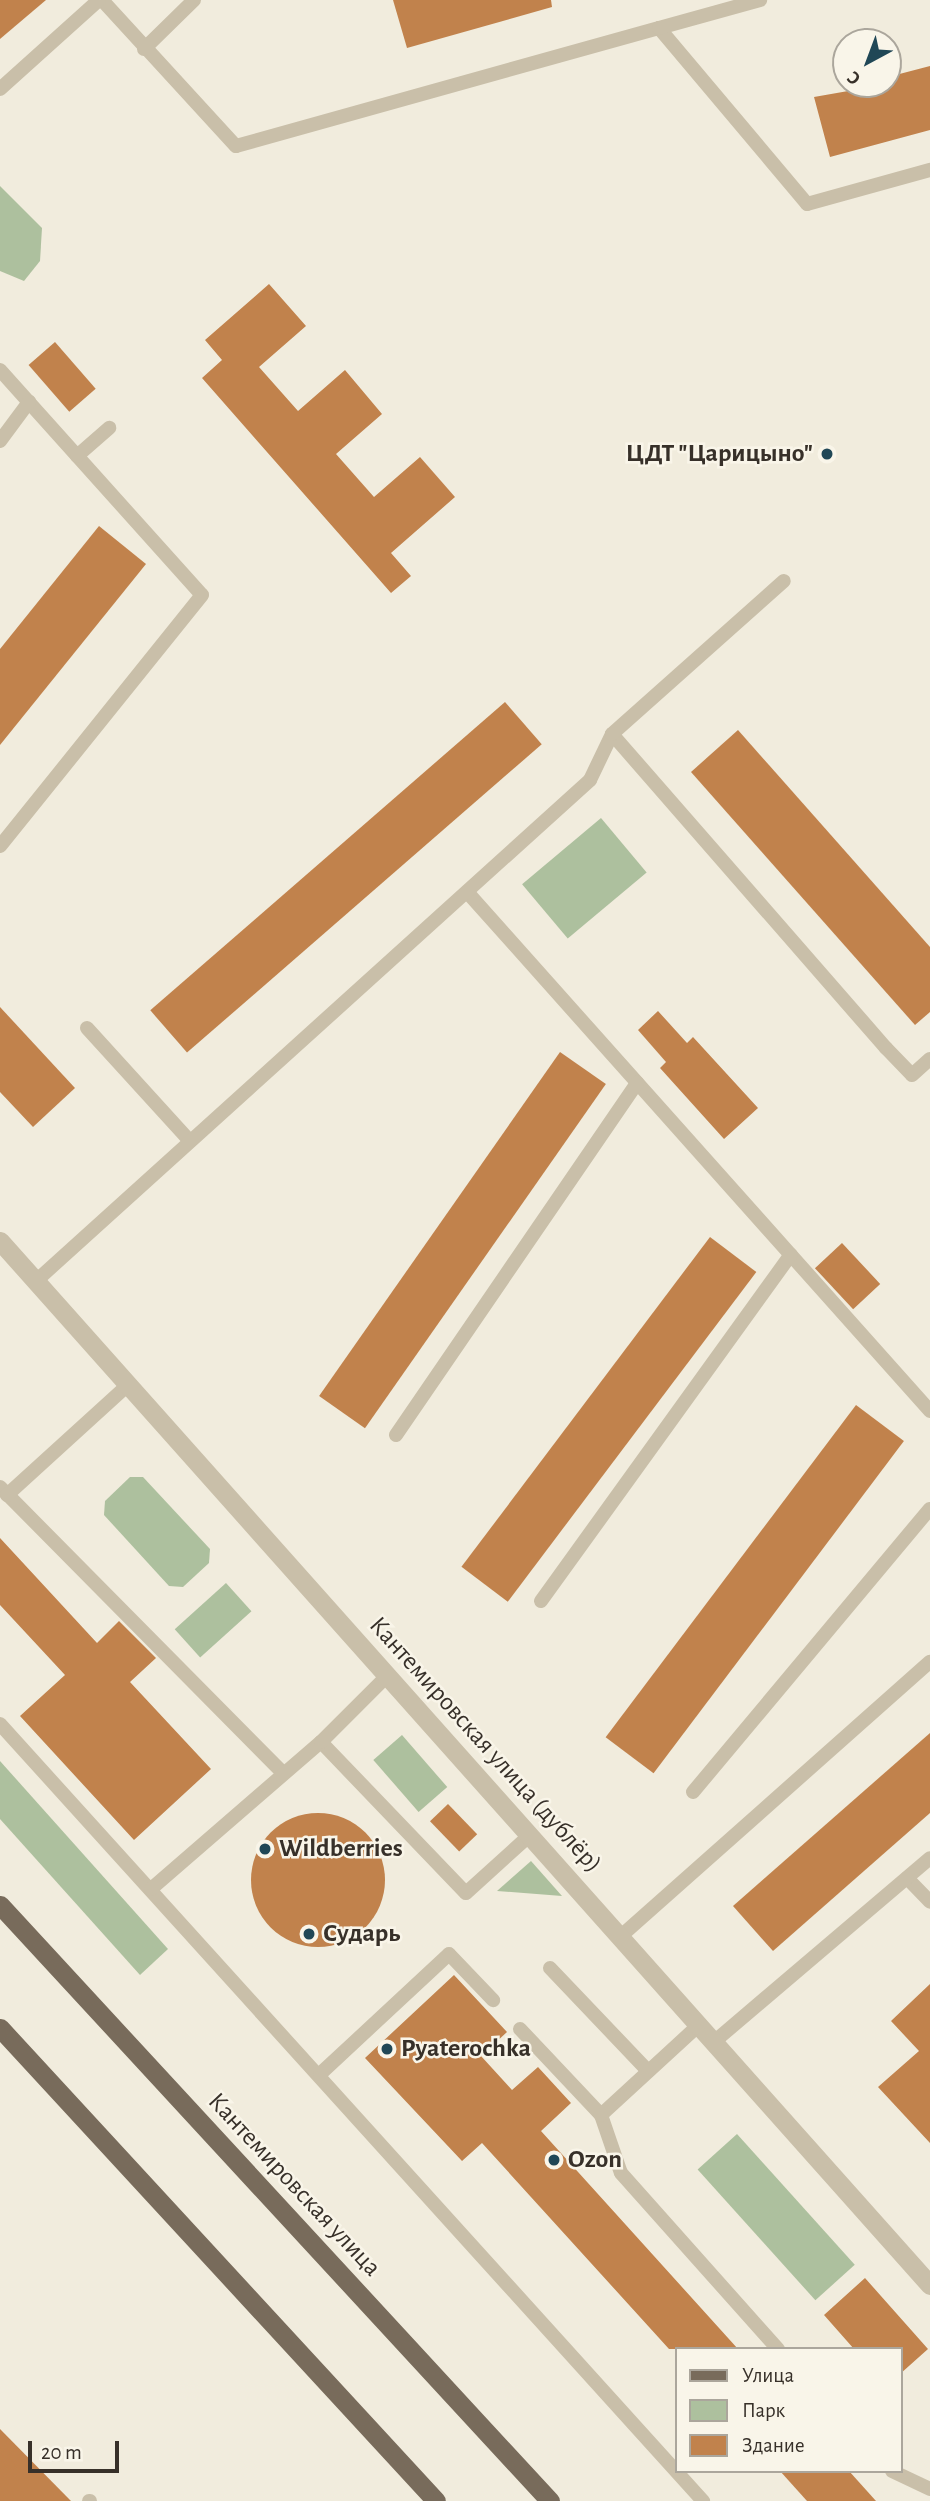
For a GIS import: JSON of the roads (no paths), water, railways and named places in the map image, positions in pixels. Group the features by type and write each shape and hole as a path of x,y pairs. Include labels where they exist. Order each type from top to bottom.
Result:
{"main road":[{"name":"Кантемировская улица","path":"0,1905 550,2501"},
{"path":"0,2028 436,2501"}],"street":[{"name":"Кантемировская улица (дублёр)","path":"0,1241 930,2285"}],"lane":[{"path":"0,89 100,0 223,139 244,146 760,0"},
{"path":"144,49 194,0"},
{"path":"659,28 807,204 930,170"},
{"path":"0,370 202,595 0,846"},
{"path":"0,442 29,402"},
{"path":"76,456 109,428"},
{"path":"36,1281 590,780 612,733 784,580"},
{"path":"612,733 912,1075 930,1059"},
{"path":"468,893 930,1411"},
{"path":"87,1028 190,1141"},
{"path":"396,1435 637,1083"},
{"path":"541,1601 791,1255"},
{"path":"128,1385 4,1491 283,1773"},
{"path":"693,1792 930,1509"},
{"path":"621,1936 930,1662"},
{"path":"151,1889 321,1742 388,1675"},
{"path":"0,1724 320,2074 674,2469"},
{"path":"321,1742 466,1893 530,1835"},
{"path":"715,2041 930,1858"},
{"path":"907,1878 930,1902"},
{"path":"320,2074 449,1954 493,2000"},
{"path":"550,1968 648,2071"},
{"path":"601,2115 700,2024"},
{"path":"520,2029 601,2115 621,2173 776,2347"},
{"path":"678,2473 703,2501"},
{"path":"896,2473 930,2489"}],"place":[{"name":"ЦДТ \"Царицыно\"","path":"827,454"},
{"name":"Wildberries","path":"265,1849"},
{"name":"Сударь","path":"309,1934"},
{"name":"Pyaterochka","path":"387,2049"},
{"name":"Ozon","path":"554,2160"}]}
